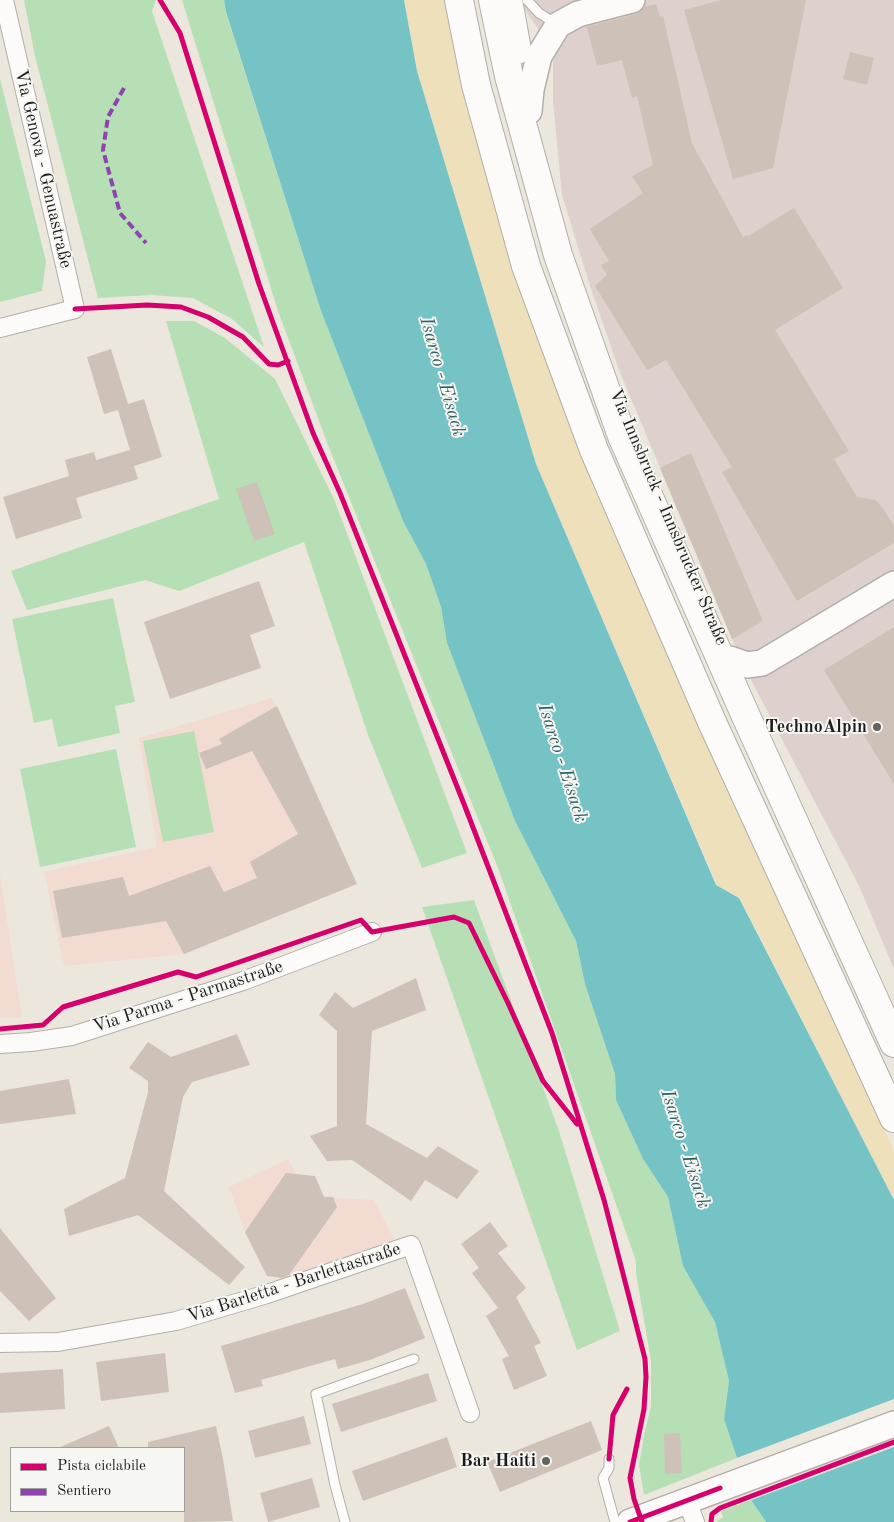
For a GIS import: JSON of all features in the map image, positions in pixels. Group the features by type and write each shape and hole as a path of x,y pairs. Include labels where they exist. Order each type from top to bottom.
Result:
{"main road":[{"path":"459,0 476,85 526,266 594,450 712,722 894,1118"},
{"path":"493,0 509,76 558,255 622,436 744,714 894,1042"},
{"name":"Via Innsbruck - Innsbrucker Straße","path":"508,0 529,111 570,262 614,394 761,729 894,1010"},
{"path":"529,111 531,90 539,56 558,25 578,14 632,0"},
{"path":"730,659 747,664 762,663 894,584"},
{"path":"630,1522 691,1511 720,1488 894,1424"}],"street":[{"name":"Via Genova - Genuastraße","path":"0,328 75,309 4,0"},
{"name":"Via Parma - Parmastraße","path":"0,1044 72,1036 243,981 372,932"},
{"name":"Via Barletta - Barlettastraße","path":"0,1343 58,1342 176,1320 267,1294 412,1245 470,1413"}],"lane":[{"path":"527,0 558,25"},
{"path":"345,1522 335,1485 316,1394 414,1359"},
{"path":"609,1460 609,1468 604,1478 615,1522"}],"shaded area":[{"path":"518,0 894,0 894,969 859,886 752,682 732,639 619,370 590,286 562,195 553,102 553,57 537,27"},
{"path":"272,698 357,884 184,954 64,966 44,872 157,847 139,738"},
{"path":"0,874 22,1018 0,1018"},
{"path":"288,1159 296,1174 315,1176 324,1197 374,1200 396,1243 287,1278 267,1276 245,1232 229,1187"}],"green space":[{"path":"24,0 156,0 152,11 264,347 232,319 193,298 151,295 98,298 35,56"},
{"path":"182,0 224,0 226,13 321,311 403,521 426,564 441,607 447,643 515,821 576,941 585,984 615,1074 616,1100 643,1159 668,1197 683,1266 715,1321 729,1381 724,1419 737,1458 644,1495 639,1465 651,1406 651,1361 636,1273 636,1261 498,868 328,445 278,311"},
{"path":"0,79 46,261 42,291 0,302"},
{"path":"166,321 194,321 225,338 275,379 334,499 467,853 422,868 368,735 304,542 179,591 145,580 27,610 11,571 219,499"},
{"path":"113,598 135,702 115,706 120,733 58,747 52,719 34,723 12,619"},
{"path":"194,731 214,832 163,842 143,741"},
{"path":"116,749 136,847 40,867 20,769"},
{"path":"474,900 559,1131 620,1331 577,1350 422,907"},
{"path":"751,1500 766,1522 716,1522 723,1517 721,1511"}],"sand":[{"path":"404,0 452,0 519,284 594,489 894,1151 894,1200 740,898 717,885 536,464 417,71"}],"water":[{"name":"Isarco - Eisack","path":"224,0 404,0 417,71 536,464 716,885 739,898 894,1200 894,1522 766,1522 751,1500 724,1419 729,1381 715,1322 683,1266 668,1197 643,1159 616,1100 615,1074 585,984 576,941 515,821 447,643 441,607 426,564 403,521 321,311 226,12"}],"pier":[{"path":"894,1399 894,1447 749,1501 734,1459"}],"building":[{"path":"721,0 806,0 773,168 733,179 684,10"},
{"path":"656,4 660,17 663,16 692,143 743,237 748,236 794,208 843,288 775,330 849,451 834,459 857,497 876,500 886,513 894,526 894,543 797,601 722,472 732,467 666,360 647,370 595,286 607,275 601,265 609,261 590,229 643,193 632,176 653,165 637,96 632,98 622,60 597,66 587,27 636,14 644,7"},
{"path":"850,52 874,58 867,85 843,79"},
{"path":"111,349 128,404 144,399 162,457 134,466 138,479 76,498 82,518 16,539 3,497 69,476 65,460 94,452 96,460 130,450 118,410 104,414 87,357"},
{"path":"691,453 763,621 732,639 660,468"},
{"path":"257,482 275,534 254,541 236,489"},
{"path":"259,581 275,626 250,635 261,668 170,699 144,622"},
{"name":"TechnoAlpin","path":"894,627 894,784 824,670"},
{"path":"277,706 357,884 184,954 166,921 62,938 53,891 123,877 129,896 210,866 224,892 257,878 250,862 298,834 252,751 206,769 199,753 222,744 219,739"},
{"path":"416,978 426,1010 372,1031 366,1124 427,1158 438,1146 479,1171 457,1199 425,1180 411,1201 352,1160 327,1161 310,1136 337,1126 337,1031 319,1015 335,992 353,1008"},
{"path":"237,1034 250,1065 192,1082 183,1097 164,1191 245,1267 229,1285 138,1215 69,1236 64,1209 125,1178 148,1092 148,1081 129,1068 148,1042 171,1057"},
{"path":"69,1079 76,1114 0,1124 0,1091"},
{"path":"286,1173 315,1176 324,1197 333,1197 337,1207 289,1275 282,1278 267,1276 245,1232"},
{"path":"490,1222 508,1246 498,1253 526,1288 516,1297 541,1343 534,1346 547,1376 514,1390 502,1359 509,1356 486,1316 498,1308 472,1273 479,1268 461,1244"},
{"path":"0,1228 56,1298 29,1321 0,1291"},
{"path":"405,1288 425,1338 370,1360 338,1369 335,1359 261,1380 263,1386 235,1393 221,1346 363,1304"},
{"path":"165,1353 169,1392 101,1401 96,1362"},
{"path":"63,1369 65,1409 0,1413 0,1373"},
{"path":"428,1373 437,1401 341,1432 332,1404"},
{"path":"304,1416 311,1444 255,1458 248,1431"},
{"path":"591,1421 602,1450 500,1492 487,1462"},
{"path":"109,1426 119,1447 60,1447"},
{"path":"216,1426 233,1521 184,1522 185,1447 148,1447 148,1442"},
{"path":"680,1433 682,1473 665,1474 664,1434"},
{"path":"447,1437 457,1467 363,1501 352,1471"},
{"path":"312,1478 320,1507 268,1522 260,1493"}],"marked path":[{"path":"124,88 108,117 103,150 120,213 146,243"}],"cycle path":[{"path":"160,0 180,33 259,284 313,433 340,493 464,804 552,1033 604,1200 645,1359 644,1409 630,1478 634,1499 642,1522"},
{"path":"75,309 147,305 181,307 208,317 243,337 269,364 278,365 288,361"},
{"path":"0,1029 43,1025 63,1007 178,972 196,977 361,920 372,932 454,917 469,923 543,1081 577,1124"},
{"path":"609,1459 613,1415 627,1389"},
{"path":"711,1522 712,1514 720,1508 894,1442"},
{"path":"630,1522 720,1488"}],"place":[{"name":"TechnoAlpin","path":"877,727"},
{"name":"Bar Haiti","path":"546,1461"}]}
